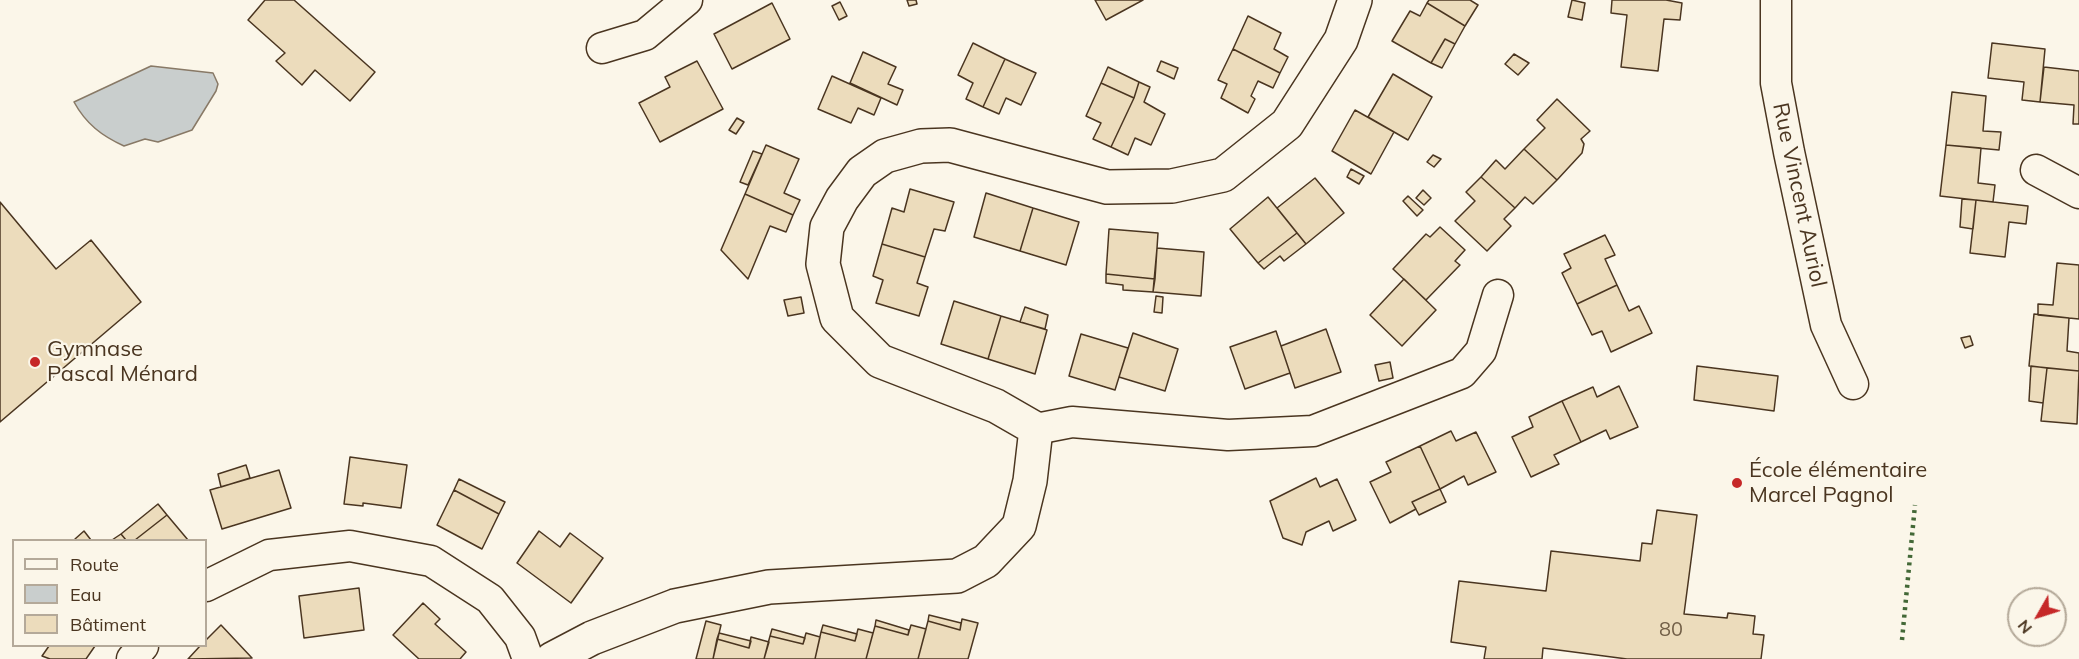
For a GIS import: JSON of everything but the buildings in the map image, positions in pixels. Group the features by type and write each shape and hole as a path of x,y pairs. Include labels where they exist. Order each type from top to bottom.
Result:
{"street":[{"path":"602,48 645,35 687,0"},
{"path":"1355,0 1341,40 1287,124 1223,175 1172,186 1107,187 950,145 921,146 885,156 862,172 842,200 827,227 824,264 837,318 880,361 996,406 1036,429 1072,422 1228,435 1313,431 1462,373 1481,351 1498,295"},
{"name":"Rue Vincent Auriol","path":"1776,0 1776,83 1789,152 1826,325 1853,384"},
{"path":"2036,170 2079,193"},
{"path":"552,659 592,638 675,606 759,589 957,576 986,561 1019,526 1030,481 1036,429"},
{"path":"207,586 269,555 350,546 431,561 490,599 520,637 528,659"},
{"path":"132,659 141,647"}],"water":[{"path":"151,66 213,73 218,84 216,91 192,130 158,142 145,139 124,146 95,128 74,102"}],"hedge":[{"path":"1902,640 1915,505"}],"place":[{"name":"Gymnase Pascal Ménard","path":"35,362"},
{"name":"École élémentaire Marcel Pagnol","path":"1737,483"}]}
